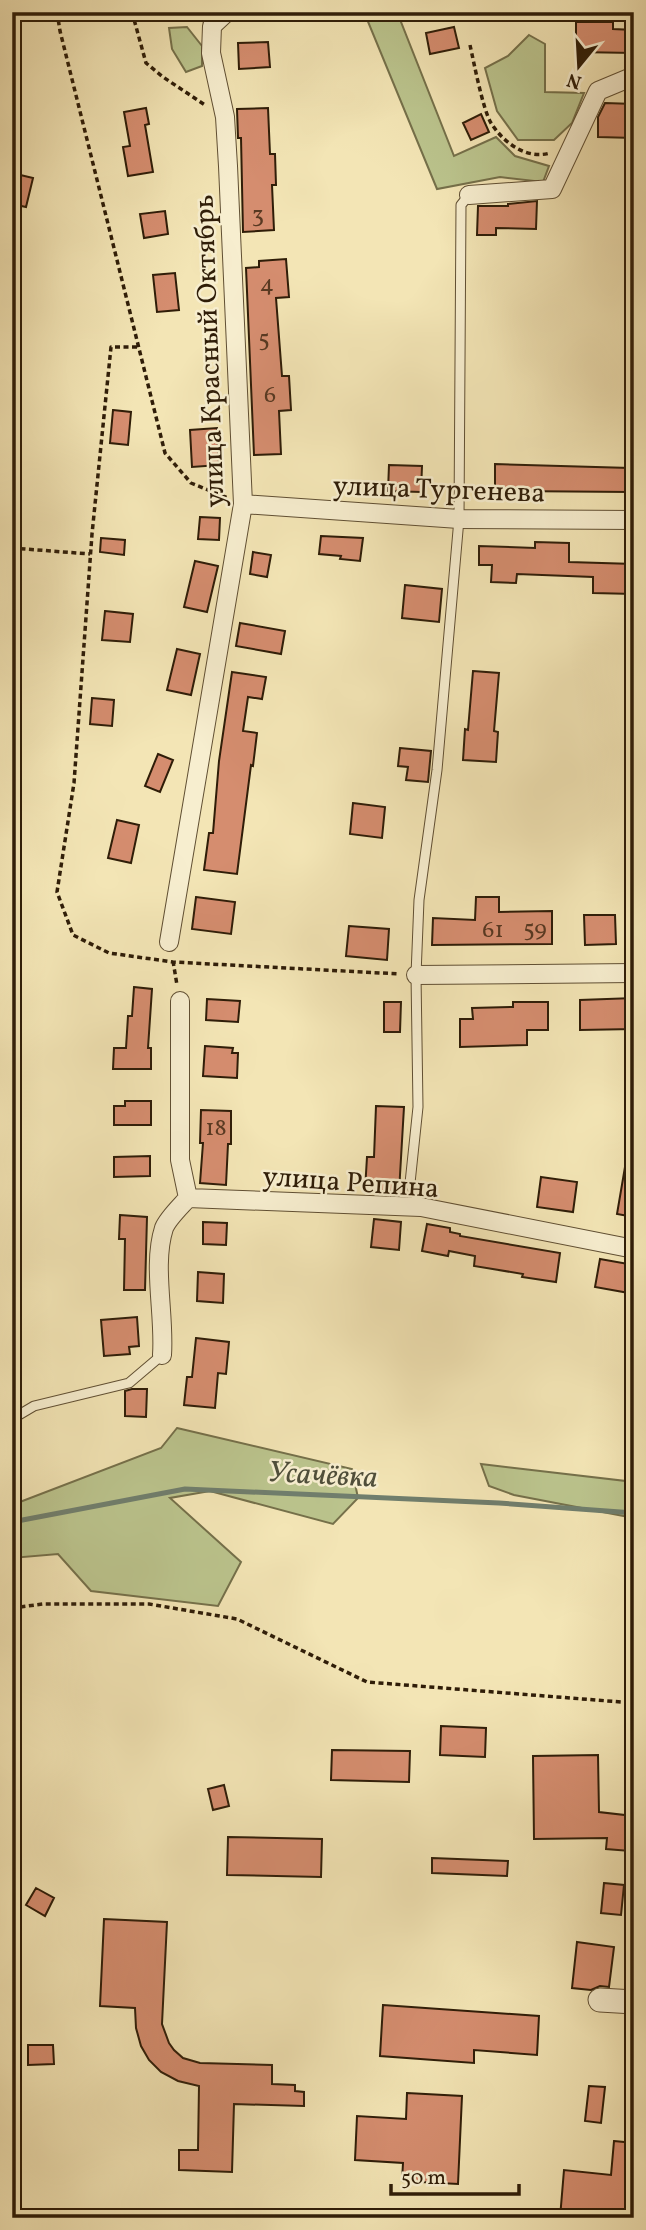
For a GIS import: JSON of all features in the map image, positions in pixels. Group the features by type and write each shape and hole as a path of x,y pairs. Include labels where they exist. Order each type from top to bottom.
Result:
{"street":[{"name":"улица Красный Октябрь","path":"169,942 243,505 225,117 211,53 212,26 227,12"},
{"path":"469,195 552,188 598,91 634,76"},
{"name":"улица Тургенева","path":"243,505 459,519 634,520"},
{"path":"416,975 634,973"},
{"path":"162,1355 164,1331 159,1267 164,1226 188,1198 180,1160 180,1001"},
{"name":"улица Репина","path":"188,1198 421,1207 634,1249"},
{"path":"600,2000 634,2002"}],"lane":[{"path":"421,1207 410,1183 418,1107 416,975 419,900 437,770 459,519 461,205 469,195"},
{"path":"12,1419 34,1406 129,1383 162,1355"}],"path":[{"path":"57,12 165,453 191,483 243,505"},
{"path":"132,12 146,63 163,78 225,117"},
{"path":"470,44 490,122 510,145 527,153 542,155 557,151 579,131"},
{"path":"137,347 111,347 90,554 74,783 57,892 72,935 109,953 173,962 416,975"},
{"path":"12,548 90,554"},
{"path":"169,942 180,1001"},
{"path":"12,1608 43,1604 149,1604 237,1619 366,1682 634,1703"}],"green space":[{"path":"364,12 396,12 454,156 496,137 515,156 549,166 543,182 500,177 437,189"},
{"path":"187,27 202,46 202,66 186,72 172,49 169,28"},
{"path":"529,35 545,44 545,92 584,93 572,123 554,140 518,140 497,111 485,68 508,56"},
{"path":"177,1428 352,1469 358,1498 333,1524 210,1491 170,1498 241,1562 218,1606 91,1591 58,1554 12,1558 12,1505 161,1448"},
{"path":"481,1464 634,1482 634,1518 514,1495 489,1486"}],"building":[{"path":"576,22 613,22 613,29 634,30 634,53 576,52"},
{"path":"454,27 459,48 430,54 426,33"},
{"path":"268,42 270,67 239,69 238,43"},
{"path":"605,103 634,104 634,138 598,137 598,117"},
{"path":"146,108 149,124 145,125 153,172 128,176 123,147 130,146 124,112"},
{"path":"268,108 270,154 275,154 276,185 272,185 274,230 243,232 241,138 238,138 237,109"},
{"path":"481,114 489,132 471,140 463,123"},
{"path":"12,173 33,178 26,207 12,204"},
{"path":"537,201 536,229 496,228 496,235 477,235 478,206 508,206"},
{"path":"165,211 168,234 144,238 140,214"},
{"path":"286,259 289,297 276,298 282,376 289,376 291,410 279,411 281,454 254,455 246,268 259,267 259,261"},
{"path":"175,273 179,310 157,312 153,275"},
{"path":"113,410 131,412 128,445 110,443"},
{"path":"217,428 219,465 192,467 190,430"},
{"path":"495,464 630,468 630,492 495,491"},
{"path":"389,465 422,466 421,492 388,491"},
{"path":"200,517 220,518 219,540 198,539"},
{"path":"321,536 363,538 360,561 319,554"},
{"path":"101,538 125,540 124,555 100,552"},
{"path":"535,542 569,543 569,562 634,564 634,594 593,593 593,577 517,574 516,583 491,582 492,565 479,565 479,546 535,548"},
{"path":"253,552 271,555 267,577 250,574"},
{"path":"195,561 218,566 207,612 184,607"},
{"path":"405,585 442,589 439,622 402,618"},
{"path":"105,611 133,614 130,642 102,640"},
{"path":"240,623 285,631 281,654 236,646"},
{"path":"177,649 200,654 191,695 167,690"},
{"path":"473,671 499,673 494,731 498,732 496,762 463,760"},
{"path":"232,672 266,677 262,699 248,697 243,731 257,733 237,874 204,870 209,833 213,833 219,761"},
{"path":"92,698 114,700 112,726 90,724"},
{"path":"400,748 431,751 428,782 406,780 408,767 398,766"},
{"path":"158,754 173,760 160,792 145,786"},
{"path":"353,803 385,807 382,838 350,834"},
{"path":"117,820 139,825 131,863 108,858"},
{"path":"196,897 235,902 231,934 192,929"},
{"path":"476,897 499,897 499,912 552,911 552,944 432,945 433,918 475,920"},
{"path":"584,915 615,915 616,944 585,945"},
{"path":"349,926 389,929 387,960 346,956"},
{"path":"134,987 152,989 148,1048 151,1048 151,1069 113,1069 114,1048 126,1048 128,1016 132,1016"},
{"path":"634,998 634,1029 580,1030 580,1000"},
{"path":"207,999 240,1001 238,1022 206,1020"},
{"path":"384,1002 401,1002 400,1032 384,1032"},
{"path":"513,1002 548,1002 548,1030 527,1030 527,1045 460,1047 460,1019 473,1019 472,1008 513,1007"},
{"path":"205,1046 233,1048 232,1053 238,1053 237,1078 203,1076"},
{"path":"125,1101 151,1101 151,1125 114,1125 114,1106 125,1106"},
{"path":"376,1106 404,1107 399,1192 365,1190 367,1157 374,1157"},
{"path":"201,1110 231,1111 231,1144 228,1144 226,1185 200,1183 203,1143 200,1143"},
{"path":"150,1156 150,1176 114,1177 114,1157"},
{"path":"626,1161 634,1162 634,1217 617,1214"},
{"path":"541,1177 577,1182 573,1212 537,1207"},
{"path":"120,1215 147,1217 145,1290 124,1290 125,1239 119,1239"},
{"path":"374,1219 401,1222 399,1250 371,1247"},
{"path":"203,1222 227,1223 226,1245 203,1244"},
{"path":"427,1224 450,1228 450,1232 460,1236 560,1253 556,1282 474,1266 475,1256 449,1251 448,1256 422,1251"},
{"path":"600,1259 634,1265 629,1293 595,1287"},
{"path":"198,1272 224,1274 223,1303 197,1301"},
{"path":"137,1317 139,1346 129,1347 130,1354 104,1356 101,1320"},
{"path":"196,1338 229,1342 226,1374 218,1373 215,1408 184,1405 187,1377 192,1377"},
{"path":"147,1389 146,1417 125,1416 125,1391"},
{"path":"441,1726 486,1728 485,1757 440,1755"},
{"path":"332,1750 410,1751 409,1782 331,1780"},
{"path":"598,1755 599,1812 633,1816 630,1851 606,1849 607,1838 534,1839 533,1756"},
{"path":"224,1785 229,1806 213,1810 208,1789"},
{"path":"228,1837 322,1839 321,1877 227,1875"},
{"path":"432,1858 508,1861 507,1876 432,1873"},
{"path":"604,1883 624,1885 621,1915 601,1913"},
{"path":"36,1888 54,1898 45,1916 26,1905"},
{"path":"104,1919 167,1922 162,2024 169,2043 183,2058 200,2063 272,2065 272,2084 295,2085 295,2091 304,2092 304,2106 234,2104 232,2172 179,2170 179,2150 198,2150 199,2086 178,2081 161,2072 149,2060 141,2046 136,2028 135,2008 100,2006"},
{"path":"577,1942 614,1947 609,1987 600,1986 591,1990 572,1988"},
{"path":"383,2005 539,2016 537,2055 474,2050 474,2063 380,2056"},
{"path":"28,2045 53,2045 54,2064 28,2065"},
{"path":"589,2086 605,2087 601,2123 585,2121"},
{"path":"407,2093 462,2096 458,2184 402,2181 403,2163 355,2160 357,2116 406,2119"},
{"path":"614,2141 634,2143 634,2213 589,2210 588,2218 560,2218 564,2170 611,2175"}],"waterway":[{"name":"Усачёвка","path":"12,1522 185,1489 499,1503 634,1513"}]}
